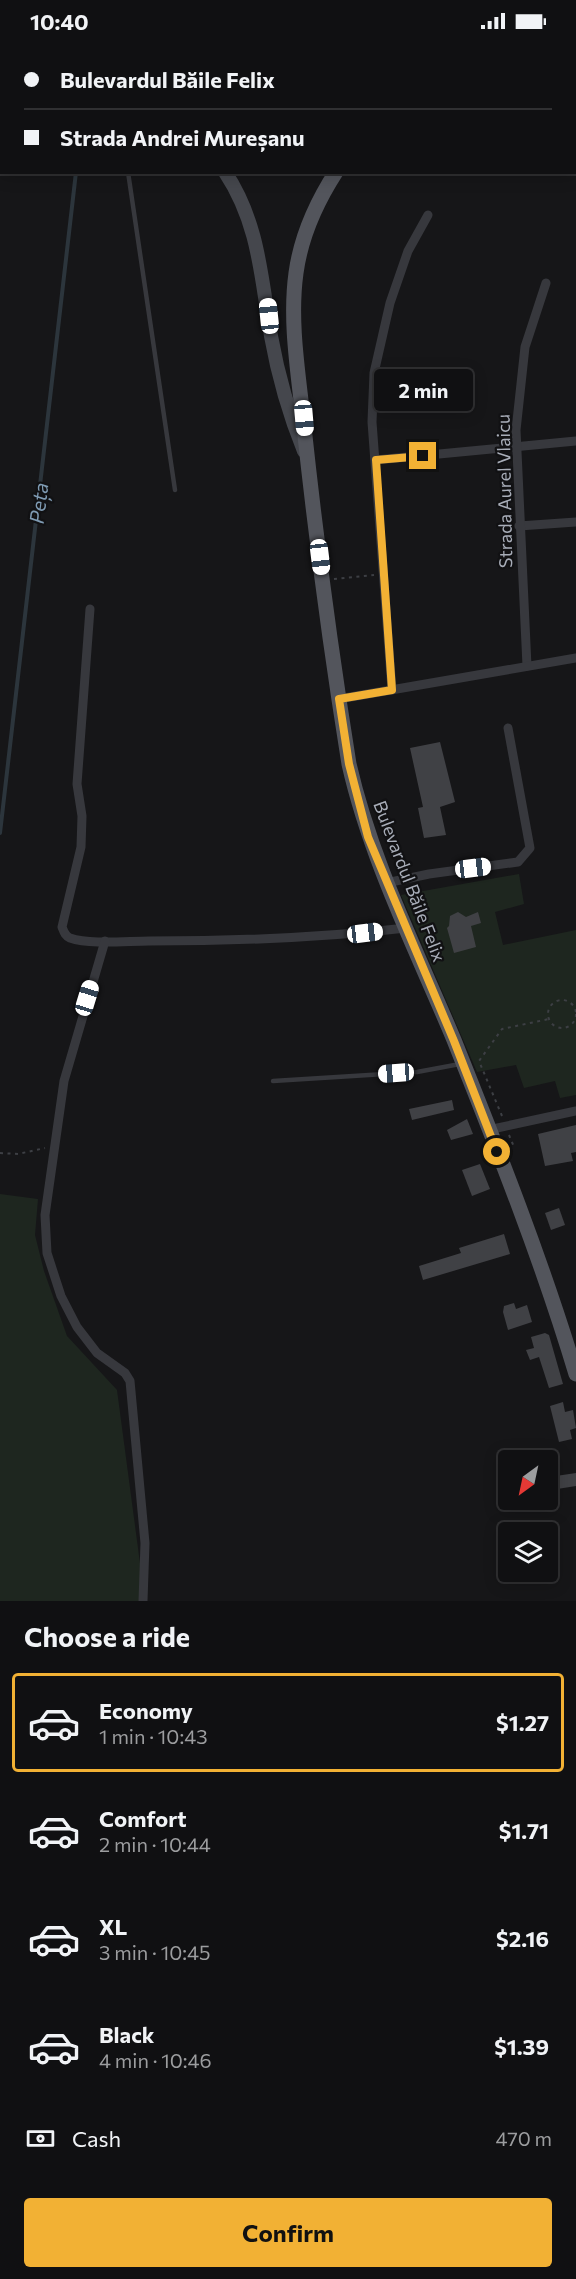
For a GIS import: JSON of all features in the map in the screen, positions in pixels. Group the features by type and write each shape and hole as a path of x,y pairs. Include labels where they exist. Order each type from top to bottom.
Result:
{"main road":[{"path":"226,174 251,223 262,262 275,357 290,417 308,462"},
{"name":"Bulevardul Băile Felix","path":"335,174 316,207 305,235 294,288 298,364 308,462 339,699 358,804 386,883 462,1063 533,1246 576,1374"}],"street":[{"path":"392,690 372,399 378,349 408,251 428,215"},
{"name":"Strada Aurel Vlaicu","path":"527,666 516,447 525,347 546,283"},
{"path":"376,460 576,441"},
{"path":"519,526 576,522"},
{"path":"90,609 76,784 82,816 81,847 62,927 66,936 72,939 105,941 256,940 324,938 406,928"},
{"path":"339,699 576,658"},
{"path":"386,883 429,874 518,862 524,857 530,848 508,728"},
{"path":"105,941 64,1081 45,1215 47,1253 61,1296 76,1327 98,1353 125,1373 133,1392 145,1543 143,1601"},
{"path":"488,1130 576,1111"}],"lane":[{"path":"128,174 175,489"},
{"path":"273,1081 417,1071 462,1063"}],"path":[{"path":"323,580 385,574"},
{"path":"559,1000 572,1004 576,1017 571,1024 563,1028 554,1026 549,1019 549,1010 559,1000"},
{"path":"497,1152 514,1147 479,1061 502,1029 549,1019"},
{"path":"0,1153 18,1154 54,1146"}],"shaded area":[{"path":"519,874 524,904 495,912 503,945 576,930 576,1095 560,1098 555,1081 524,1088 516,1065 477,1072 401,895"},
{"path":"0,1194 38,1199 35,1235 44,1271 67,1336 117,1390 145,1601 0,1601"}],"building":[{"path":"440,742 455,802 440,807 446,835 424,838 418,808 423,807 410,748"},
{"path":"458,912 466,917 478,912 481,923 471,926 476,947 454,953 447,928 450,916"},
{"path":"452,1100 454,1110 412,1120 409,1109"},
{"path":"467,1119 473,1134 451,1140 447,1130"},
{"path":"576,1125 576,1152 571,1153 573,1161 545,1166 538,1134"},
{"path":"480,1164 490,1189 472,1196 462,1170"},
{"path":"559,1208 565,1225 551,1230 545,1213"},
{"path":"504,1234 510,1254 423,1280 419,1266 461,1253 459,1248"},
{"path":"514,1303 516,1309 527,1305 532,1322 508,1330 503,1312 504,1306"},
{"path":"545,1333 549,1335 563,1384 549,1388 539,1357 530,1360 526,1350 534,1348 531,1337"},
{"path":"563,1402 565,1412 573,1410 576,1428 570,1430 572,1439 559,1442 550,1406"},
{"path":"576,1473 576,1486 558,1489 558,1476"}],"waterway":[{"name":"Peța","path":"0,833 76,174"}],"route":[{"path":"423,456 376,460 392,690 339,699 349,764 368,837 454,1041 497,1152"}]}
